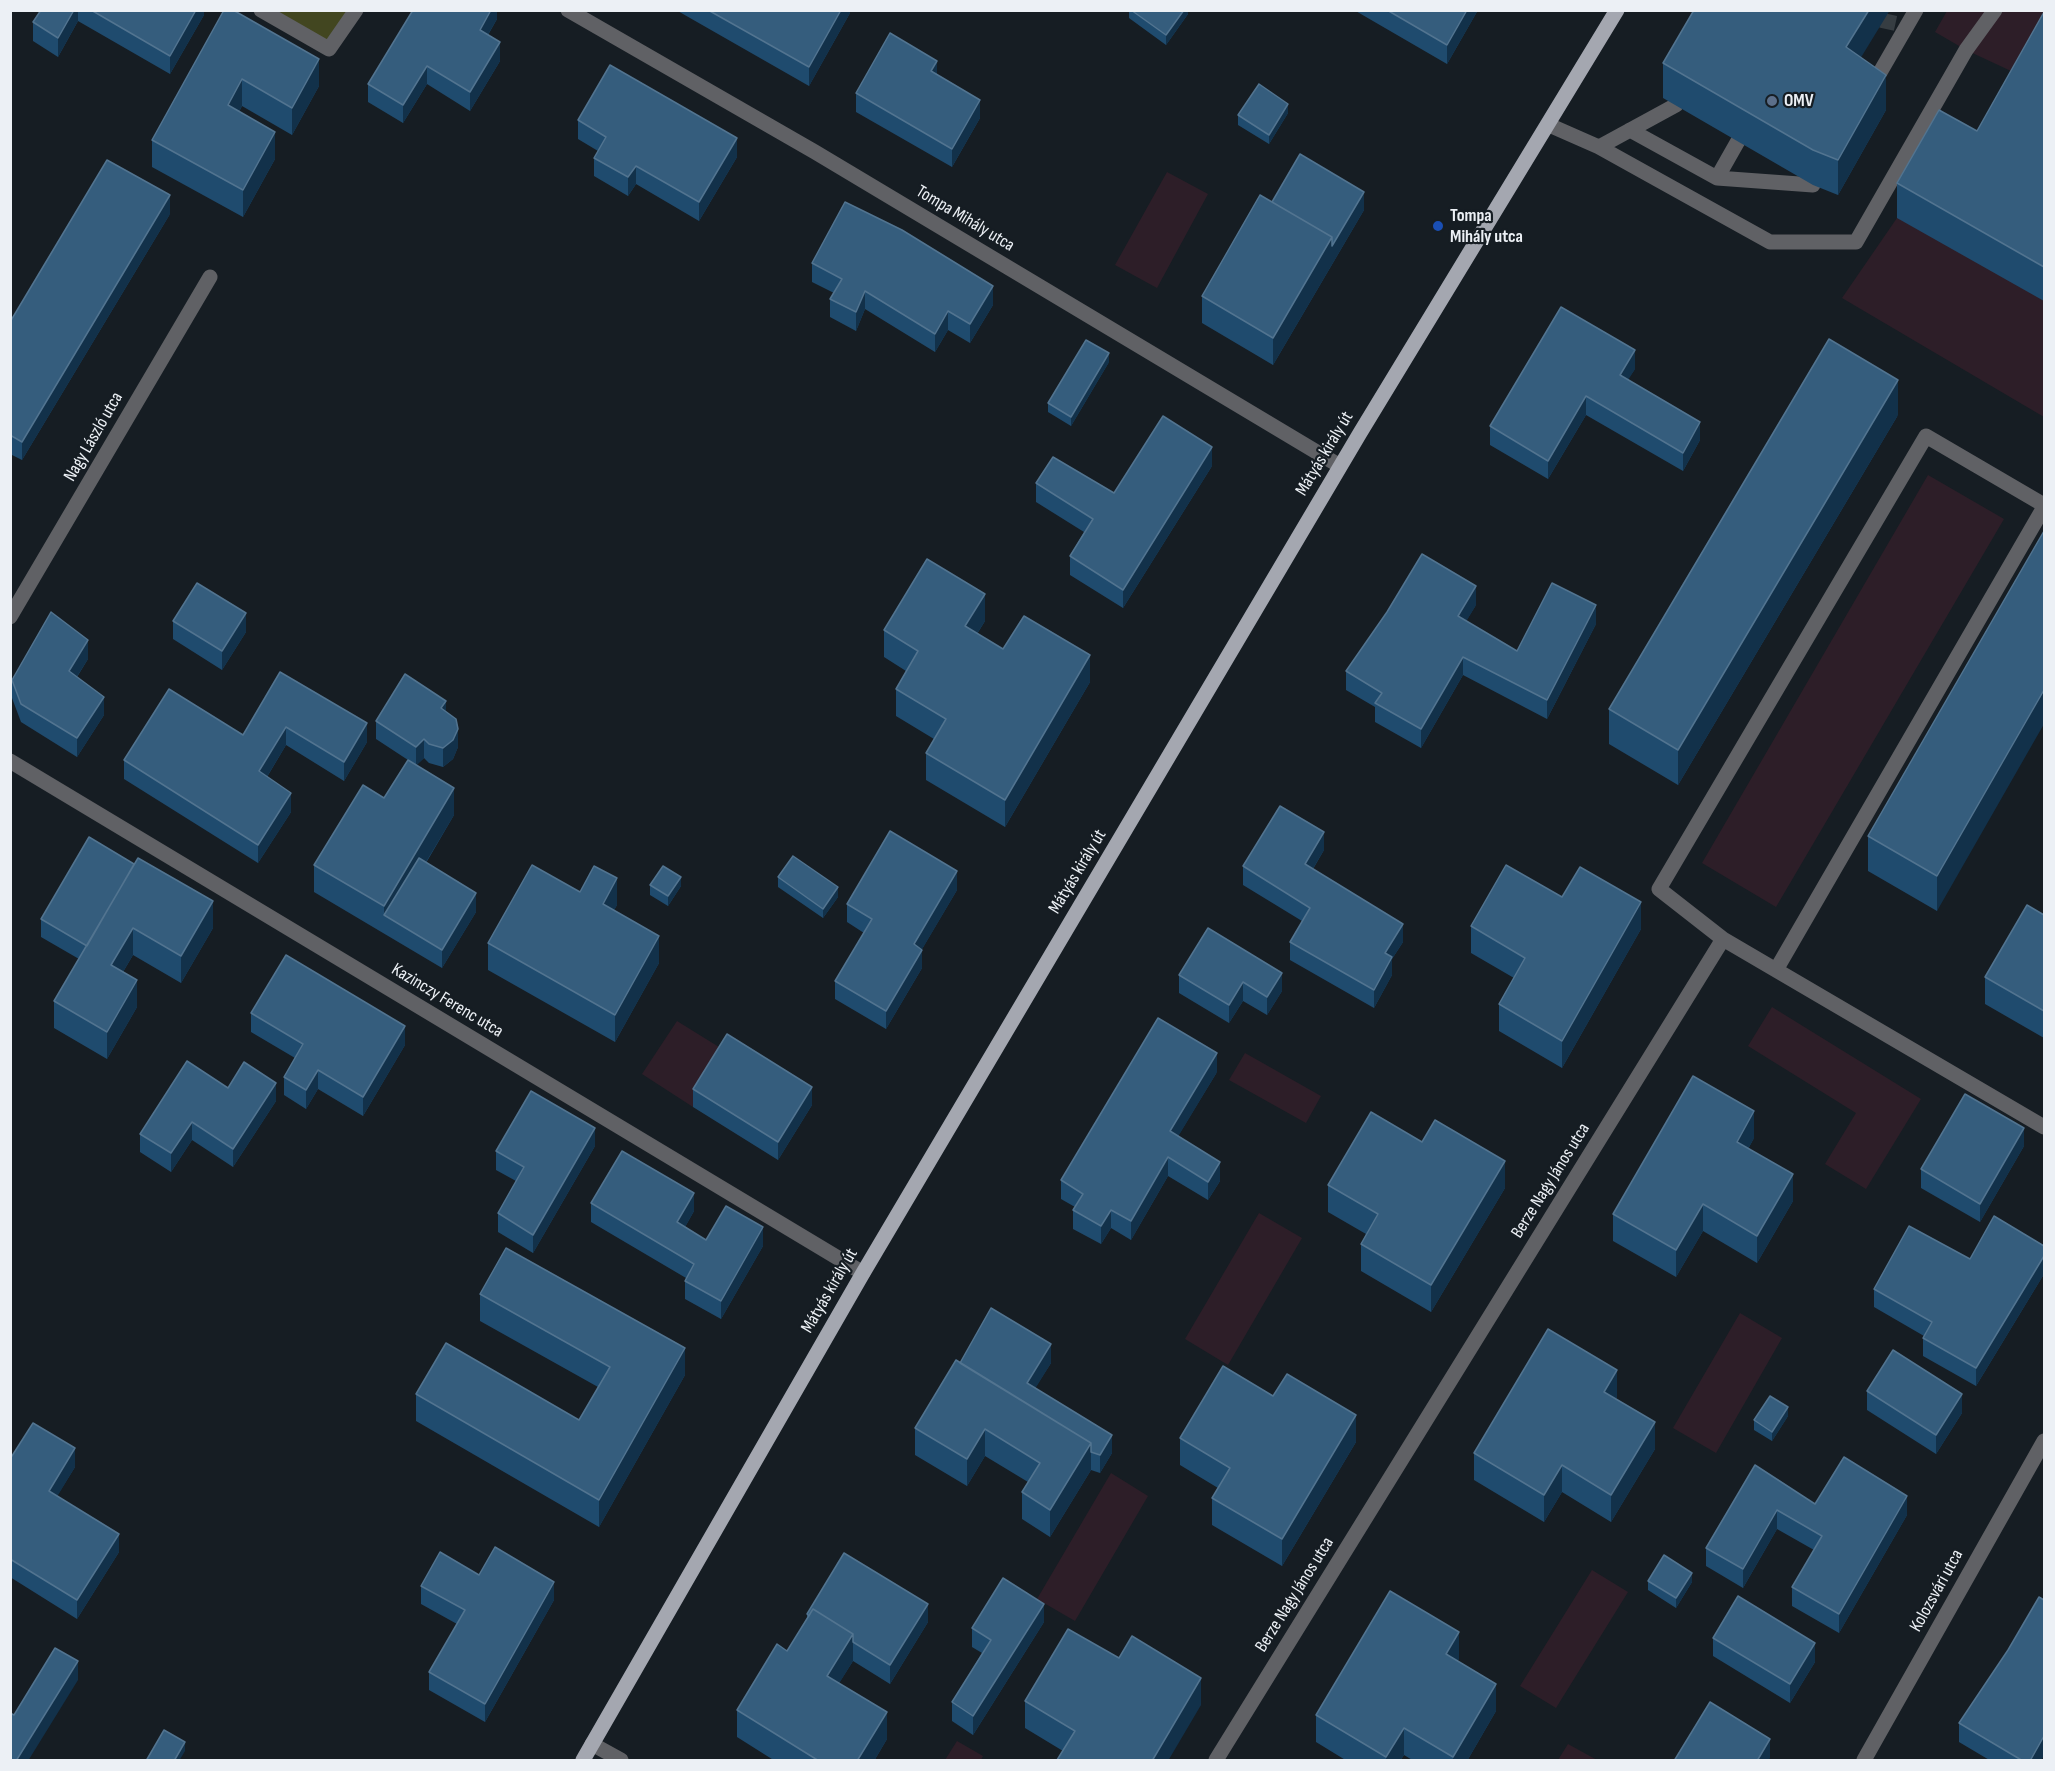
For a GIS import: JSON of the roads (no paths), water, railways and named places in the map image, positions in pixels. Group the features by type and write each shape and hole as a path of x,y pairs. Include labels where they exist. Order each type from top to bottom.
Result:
{"main road":[{"name":"Mátyás király út","path":"582,1761 863,1273 1340,466 1617,10"}],"street":[{"path":"261,10 329,49 356,10"},
{"name":"Tompa Mihály utca","path":"568,10 815,152 1340,466"},
{"path":"1867,96 1916,10"},
{"path":"1549,125 1599,147 1770,242 1856,242 1966,50 1995,10"},
{"path":"1599,147 1676,105"},
{"path":"1630,130 1717,178 1813,185"},
{"path":"1717,178 1738,141"},
{"name":"Nagy László utca","path":"10,617 210,277"},
{"path":"1776,970 2044,506 1926,436 1659,889 1723,939 2044,1127"},
{"name":"Kazinczy Ferenc utca","path":"10,761 863,1273"},
{"name":"Berze Nagy János utca","path":"1216,1761 1723,939"},
{"name":"Kolozsvári utca","path":"1870,1758 2044,1441"},
{"path":"592,1744 621,1761"}],"tunnel":[{"path":"1836,10 1907,26"}],"place":[{"name":"OMV","path":"1772,101"},
{"name":"Tompa Mihály utca","path":"1438,226"}]}
